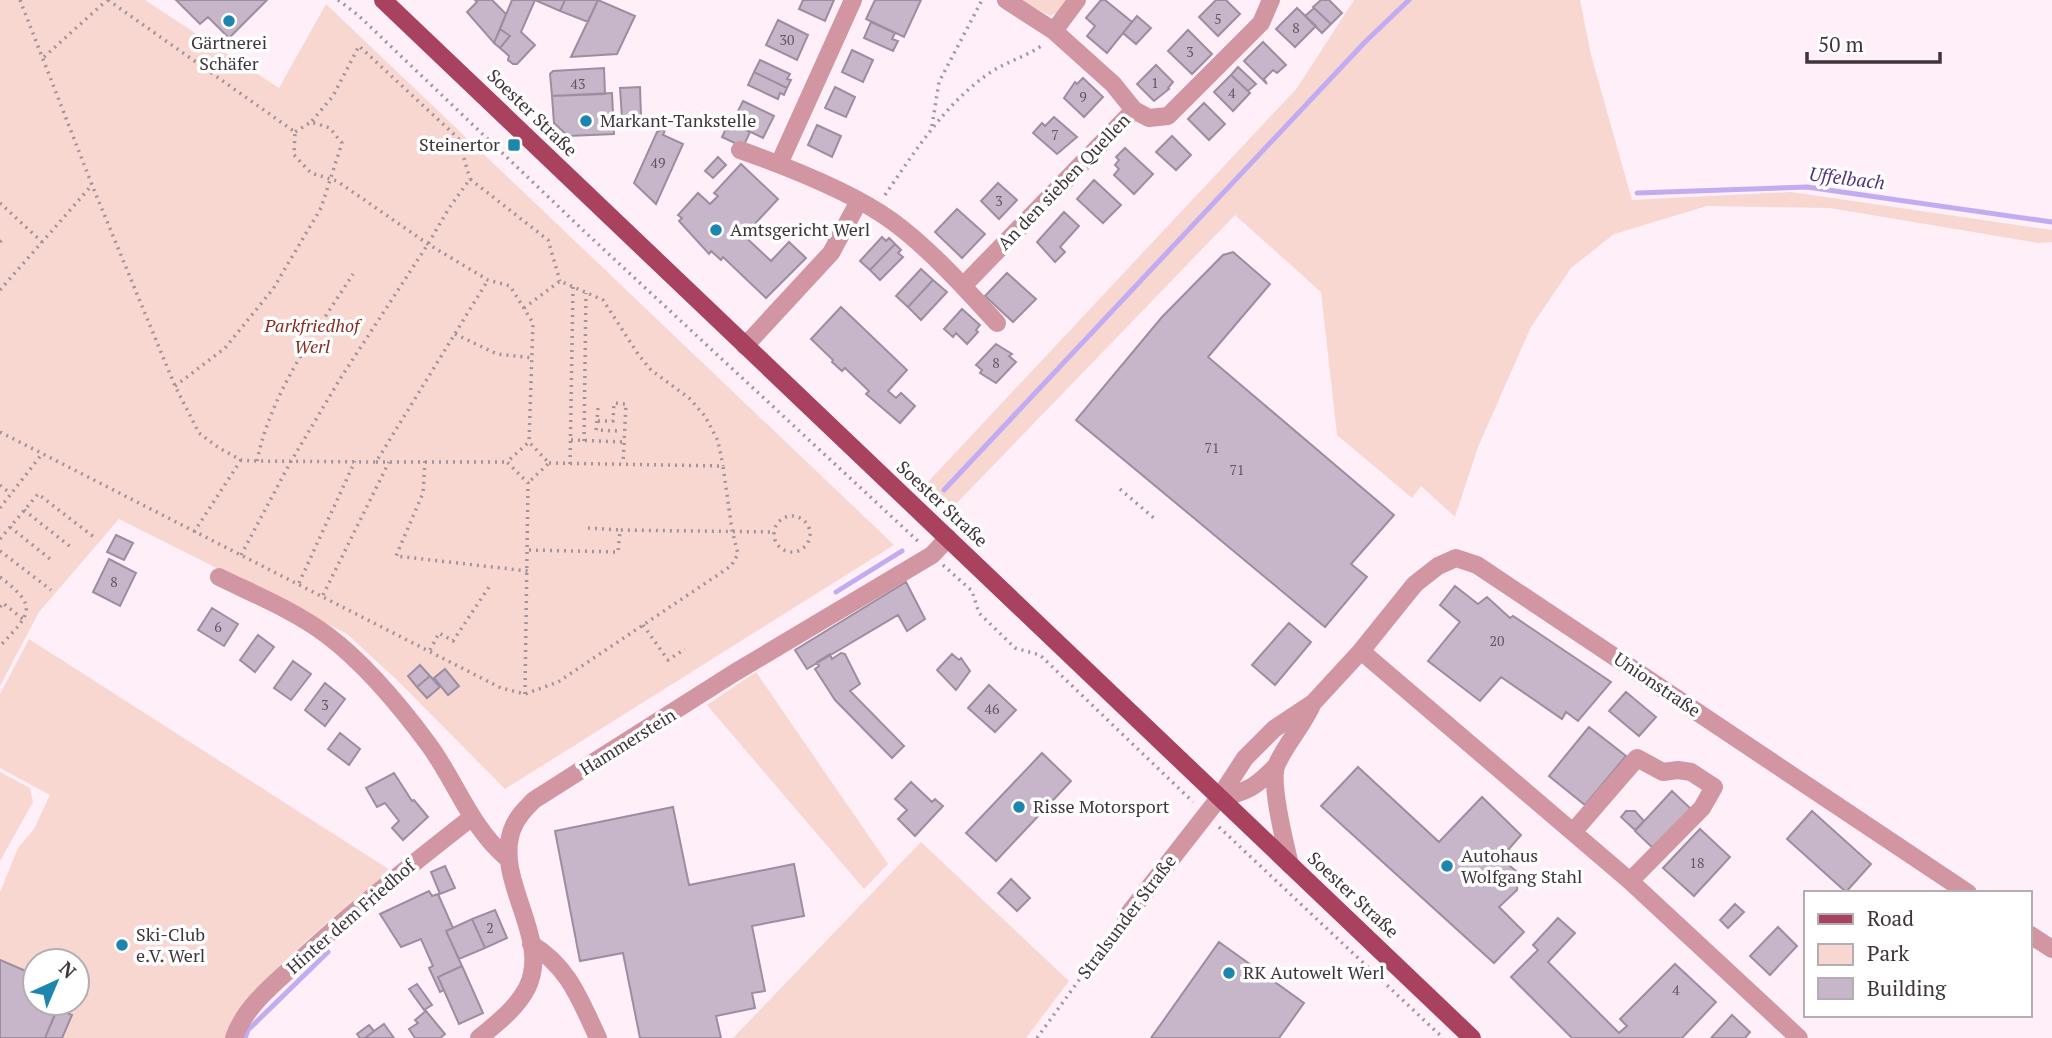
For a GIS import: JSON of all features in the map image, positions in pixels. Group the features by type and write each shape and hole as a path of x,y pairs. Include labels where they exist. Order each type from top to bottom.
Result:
{"main road":[{"name":"Soester Straße","path":"383,0 1472,1038"}],"street":[{"path":"779,164 853,0"},
{"name":"An den sieben Quellen","path":"963,286 1134,110 1113,84 1054,32 1006,0"},
{"path":"1054,32 1077,0"},
{"path":"1134,110 1149,118 1168,116 1261,23 1271,0"},
{"path":"740,150 779,164 867,205 895,223 963,286 998,323"},
{"path":"745,346 831,253 867,205"},
{"name":"Hammerstein","path":"479,1038 505,1017 528,986 534,967 531,944 507,858 512,831 520,815 534,800 734,673 932,555 948,538"},
{"name":"Unionstraße","path":"1219,798 1236,769 1275,729 1313,703 1362,651 1415,584 1438,566 1456,558 1477,565 1965,891"},
{"path":"219,577 299,617 346,652 379,685 429,745 490,844 507,858"},
{"path":"1362,651 1630,881 1799,1038"},
{"name":"Unionstraße","path":"1219,798 1246,792 1276,766 1300,731 1313,703"},
{"path":"1573,832 1637,758 1663,772 1691,772 1714,787 1702,808 1630,881"},
{"path":"1276,766 1281,822 1290,865"},
{"name":"Stralsunder Straße","path":"1126,916 1219,798"},
{"name":"Hinter dem Friedhof","path":"236,1031 272,985 342,920 472,817"},
{"path":"2031,935 2052,949"},
{"path":"531,944 549,955 572,984 598,1038"}],"path":[{"path":"20,0 92,185 175,386 199,433 241,460 290,463 507,462 529,442 533,358 533,323 510,286 488,280 428,244 337,181 311,173 294,155 295,132"},
{"path":"44,58 107,0 295,132"},
{"path":"338,0 358,15 584,232 972,592 979,612 1015,648 1040,655 1443,1038"},
{"path":"932,128 939,82 982,0"},
{"path":"867,205 932,128 974,85 1007,62 1035,51 1054,32"},
{"path":"0,432 501,688 525,694 558,682 731,566 738,554 723,466 718,442 705,416 689,398 652,370 638,354 603,300 561,281 548,240 470,179 458,138 359,46 333,96 311,122 295,132"},
{"path":"175,386 225,348 273,289 321,208 342,143 330,128 311,122"},
{"path":"241,555 290,463 340,379 470,179"},
{"path":"0,290 92,185"},
{"path":"0,203 42,242"},
{"path":"257,461 262,438 283,388 353,274"},
{"path":"376,462 488,280"},
{"path":"524,308 561,281"},
{"path":"570,464 573,287"},
{"path":"583,441 586,293"},
{"path":"455,334 497,354 533,358"},
{"path":"597,421 613,421 614,403 626,404 623,464"},
{"path":"598,408 596,430 618,431"},
{"path":"607,442 608,431"},
{"path":"571,440 624,442"},
{"path":"529,442 550,463 723,466"},
{"path":"0,508 42,454"},
{"path":"194,533 241,460"},
{"path":"299,583 355,461"},
{"path":"425,461 423,493 396,556 528,571"},
{"path":"323,596 388,462"},
{"path":"507,462 528,483 525,694"},
{"path":"528,483 550,463"},
{"path":"0,485 11,494"},
{"path":"1120,489 1156,519"},
{"path":"0,539 38,494 94,537"},
{"path":"24,510 72,548"},
{"path":"794,516 808,526 809,538 798,551 786,551 776,544 774,532 778,522 794,516"},
{"path":"10,527 50,559"},
{"path":"589,528 774,532"},
{"path":"529,550 618,552 620,530"},
{"path":"0,551 51,590"},
{"path":"0,576 25,599 27,607 24,620 0,646"},
{"path":"430,650 439,633 453,641 489,587"},
{"path":"0,607 4,603 24,620"},
{"path":"643,625 668,660 685,649"},
{"name":"Stralsunder Straße","path":"1037,1038 1126,916"}],"green space":[{"name":"Parkfriedhof Werl","path":"0,0 145,0 279,88 326,4 894,545 505,789 398,681 347,634 119,519 39,612 0,686"},
{"path":"1021,0 1068,0 1057,13 1050,16"},
{"path":"1354,0 1580,0 1591,55 1632,200 1791,192 2052,230 2052,242 2038,243 1830,208 1707,206 1614,234 1571,268 1531,327 1478,447 1455,517 1421,486 1412,498 1337,435 1321,292 1235,215 953,507 927,483 1297,88"},
{"path":"29,639 390,870 323,926 275,971 254,994 228,1038 0,1038 0,892 18,848 34,829 50,795 0,768 0,694"},
{"path":"756,672 888,864 864,889 707,705"},
{"path":"0,772 30,788 33,802 0,861"},
{"path":"921,842 1069,981 1026,1038 733,1038"}],"building":[{"name":"Gärtnerei Schäfer","path":"176,0 267,0 229,38 208,17 200,24"},
{"path":"475,0 492,0 506,14 494,43 467,12 477,2"},
{"path":"512,0 535,0 521,32 535,45 517,64 508,60 509,56 500,48 510,36 500,29"},
{"path":"535,0 565,0 560,11"},
{"path":"565,0 598,0 588,22 560,11"},
{"path":"598,0 635,16 617,54 571,57"},
{"path":"803,0 834,0 825,21 799,9"},
{"path":"875,0 921,0 904,37 866,19"},
{"path":"1101,0 1105,0 1132,22 1107,53 1087,36 1095,26 1086,18"},
{"path":"1216,0 1226,0 1240,14 1218,36 1199,17"},
{"path":"1321,0 1329,0 1342,13 1331,24 1313,7"},
{"path":"1297,8 1316,26 1295,47 1276,29"},
{"path":"1314,8 1331,24 1322,33 1305,16"},
{"path":"1137,16 1151,28 1136,44 1123,33"},
{"path":"778,20 808,35 797,60 766,45"},
{"path":"871,22 895,33 892,39 898,41 893,51 864,38"},
{"path":"500,29 510,36 500,48 494,43"},
{"path":"1188,30 1212,54 1192,74 1168,51"},
{"path":"1263,42 1286,65 1277,73 1273,70 1264,79 1267,84 1244,61"},
{"path":"852,50 873,60 863,82 842,72"},
{"path":"760,60 790,74 787,79 791,80 787,88 754,72"},
{"path":"1156,65 1173,82 1169,89 1154,101 1137,84"},
{"path":"1238,67 1256,84 1248,91 1231,75"},
{"path":"604,68 605,94 552,96 550,74 553,71"},
{"path":"754,72 787,88 784,95 780,93 778,99 748,85"},
{"path":"1231,75 1250,93 1233,111 1214,92"},
{"path":"1083,78 1103,97 1084,117 1064,98 1075,82 1077,84"},
{"path":"640,87 641,117 622,118 620,88"},
{"path":"835,87 855,97 846,117 825,108"},
{"path":"612,93 614,134 568,136 554,123 552,96"},
{"path":"743,101 774,116 763,138 732,123"},
{"path":"1204,103 1225,124 1209,140 1188,119"},
{"path":"1054,117 1077,137 1057,154 1033,133 1042,123 1045,126"},
{"path":"729,122 750,132 743,147 722,137"},
{"path":"817,125 841,136 832,157 808,145"},
{"path":"663,129 663,135 683,144 656,204 634,183 657,132"},
{"path":"1172,136 1191,155 1176,170 1156,152"},
{"path":"1125,148 1153,174 1134,194 1114,175 1119,169 1115,165 1119,160 1116,157"},
{"path":"718,157 726,165 713,178 705,171"},
{"name":"Amtsgericht Werl","path":"741,164 778,199 751,228 748,225 741,233 771,261 789,242 806,258 766,298 723,257 721,260 711,251 709,254 679,221 682,218 678,215 698,193 710,204 718,196 714,193"},
{"path":"1094,180 1121,205 1103,223 1077,199"},
{"path":"998,183 1017,200 999,219 981,201"},
{"path":"957,209 985,234 962,258 935,232"},
{"path":"1064,212 1079,226 1060,247 1065,252 1055,262 1037,242"},
{"path":"882,237 886,241 889,238 895,244 870,270 860,261"},
{"path":"895,244 901,250 898,253 903,257 880,280 870,270"},
{"path":"1233,252 1270,284 1208,357 1394,515 1351,564 1367,577 1325,627 1076,420 1162,317 1223,255"},
{"path":"921,269 933,280 908,307 896,296"},
{"path":"1007,273 1036,299 1013,322 985,296"},
{"path":"933,280 947,292 921,320 908,307"},
{"path":"841,307 907,370 888,391 896,398 901,393 915,406 900,423 866,394 869,391 845,368 842,371 832,362 811,339"},
{"path":"962,309 980,325 976,330 978,332 967,344 956,333 953,337 944,329"},
{"path":"996,344 1012,354 1009,356 1016,362 996,383 980,373 982,370 976,365"},
{"path":"116,535 133,543 124,560 107,552"},
{"path":"109,559 136,573 120,606 93,592"},
{"path":"906,582 925,619 907,631 898,615 807,669 795,650"},
{"path":"1455,586 1478,604 1487,597 1510,618 1513,616 1611,682 1578,721 1566,712 1562,719 1501,677 1480,701 1428,661 1460,622 1440,605"},
{"path":"212,608 238,624 224,646 198,630"},
{"path":"1289,623 1311,642 1275,685 1252,665"},
{"path":"258,635 274,647 255,672 240,660"},
{"path":"841,653 845,654 860,684 850,691 904,746 892,758 835,700 815,669 819,666 817,662 830,654 832,659"},
{"path":"952,654 959,660 961,658 970,671 956,690 937,670"},
{"path":"293,661 311,674 291,700 274,688"},
{"path":"420,665 430,676 417,687 408,676"},
{"path":"445,669 459,686 448,695 434,678"},
{"path":"430,676 440,687 427,698 417,687"},
{"path":"325,683 345,699 325,726 305,710"},
{"path":"989,685 1016,710 995,732 968,708"},
{"path":"1626,692 1656,717 1639,736 1609,711"},
{"path":"1589,727 1626,756 1585,805 1549,776"},
{"path":"340,733 360,749 349,765 328,749"},
{"name":"Risse Motorsport","path":"1042,753 1071,781 996,861 966,833"},
{"name":"Autohaus Wolfgang Stahl","path":"1358,767 1439,842 1482,797 1521,835 1501,858 1518,873 1517,890 1499,907 1524,932 1494,963 1321,806"},
{"path":"394,773 412,801 414,800 428,817 403,840 392,828 399,821 385,803 377,807 366,788"},
{"path":"911,782 932,802 935,799 943,806 915,836 898,819 907,810 895,799"},
{"path":"1672,791 1692,810 1655,850 1635,831"},
{"path":"673,807 689,885 794,864 804,916 752,926 765,991 752,993 755,1008 716,1016 721,1038 640,1038 623,953 580,961 555,831"},
{"path":"1626,811 1635,811 1644,821 1635,830 1621,817"},
{"path":"1812,811 1871,864 1845,891 1787,839"},
{"path":"1700,829 1730,857 1694,896 1663,868"},
{"path":"445,866 455,888 440,894 431,872"},
{"path":"1011,879 1030,898 1017,911 998,893"},
{"path":"429,891 432,896 438,894 453,928 446,931 462,966 438,977 444,990 440,992 429,968 433,966 421,939 401,947 380,914"},
{"path":"1735,904 1744,912 1728,928 1720,920"},
{"path":"495,910 507,938 485,948 472,919"},
{"path":"1558,918 1575,933 1548,962 1619,1033 1627,1026 1620,1019 1675,964 1716,1002 1682,1038 1572,1038 1511,977 1538,950 1533,945"},
{"path":"472,919 485,948 459,959 446,931"},
{"path":"1778,927 1797,946 1770,975 1750,956"},
{"name":"RK Autowelt Werl","path":"1219,942 1304,1003 1279,1038 1151,1038"},
{"path":"0,960 21,969 21,1017 54,1017 45,1038 0,1038"},
{"path":"462,966 483,1013 459,1024 438,977"},
{"path":"417,984 432,1005 424,1010 409,989"},
{"path":"426,1011 445,1034 440,1038 415,1038 409,1029 418,1023 415,1020"},
{"path":"1732,1015 1750,1032 1745,1038 1711,1038"},
{"path":"54,1017 71,1017 62,1038 45,1038"},
{"path":"384,1024 394,1038 365,1038 374,1031"},
{"path":"369,1025 374,1031 365,1038 360,1038 357,1034"}],"waterway":[{"path":"944,490 1365,42 1409,0"},
{"name":"Uffelbach","path":"1637,193 1807,187 2052,222"},
{"path":"836,592 902,551"},
{"path":"245,1038 248,1030 328,952"}],"place":[{"name":"Gärtnerei Schäfer","path":"229,21"},
{"name":"Markant-Tankstelle","path":"586,121"},
{"name":"Steinertor","path":"514,145"},
{"name":"Amtsgericht Werl","path":"716,230"},
{"name":"Risse Motorsport","path":"1019,807"},
{"name":"Autohaus Wolfgang Stahl","path":"1447,866"},
{"name":"Ski-Club e.V. Werl","path":"122,945"},
{"name":"RK Autowelt Werl","path":"1229,973"}]}
